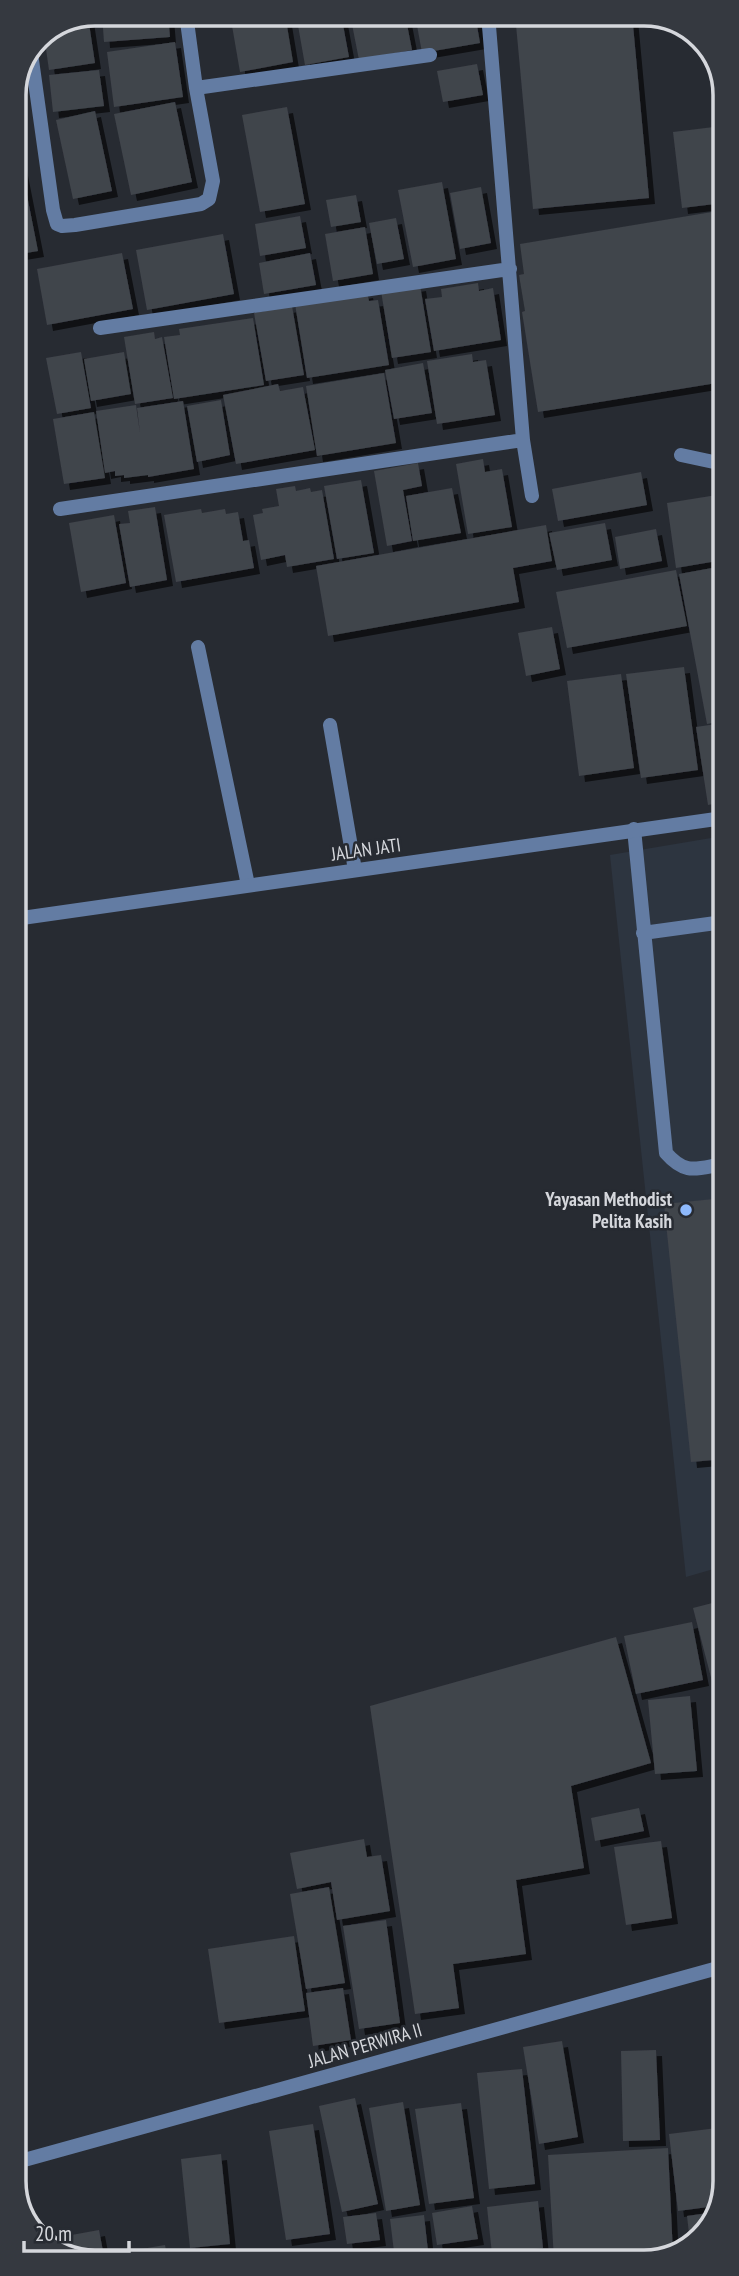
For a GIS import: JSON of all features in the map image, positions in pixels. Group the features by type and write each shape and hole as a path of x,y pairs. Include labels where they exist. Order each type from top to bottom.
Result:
{"street":[{"path":"33,66 55,220 62,226 201,204 209,199 213,181 188,26"},
{"path":"489,26 523,440 532,496"},
{"path":"196,88 430,55"},
{"path":"100,328 510,269"},
{"path":"60,509 523,440"},
{"path":"681,455 713,462"},
{"path":"198,647 247,885"},
{"path":"330,725 355,870"},
{"name":"JALAN JATI","path":"26,917 713,819"},
{"path":"634,829 666,1153 676,1165 690,1169 713,1166"},
{"path":"643,933 713,923"},
{"name":"JALAN PERWIRA II","path":"26,2160 713,1969"}],"shaded area":[{"name":"Yayasan Methodist Pelita Kasih","path":"713,838 713,1569 686,1577 610,855"}],"building":[{"path":"103,26 169,26 170,37 104,42"},
{"path":"232,26 287,26 293,62 240,72"},
{"path":"298,26 343,26 349,57 305,65"},
{"path":"352,26 407,26 412,50 359,60"},
{"path":"417,26 477,26 480,43 422,53"},
{"path":"516,26 633,26 649,198 533,209"},
{"path":"89,27 95,63 49,70 46,46 69,31"},
{"path":"175,42 183,97 114,107 107,52"},
{"path":"477,64 483,95 443,102 437,71"},
{"path":"99,70 104,106 53,112 49,75"},
{"path":"175,102 192,182 131,195 114,114"},
{"path":"287,107 305,204 260,212 242,115"},
{"path":"95,111 112,191 73,199 56,120"},
{"path":"713,127 713,204 682,208 673,132"},
{"path":"442,182 456,259 413,267 398,190"},
{"path":"481,187 491,243 460,249 450,193"},
{"path":"26,190 38,251 26,253"},
{"path":"356,195 361,222 331,227 326,200"},
{"path":"712,212 713,384 538,412 522,312 525,311 519,275 524,274 520,244"},
{"path":"300,216 306,248 260,256 255,224"},
{"path":"396,218 404,259 377,264 369,223"},
{"path":"365,227 373,274 333,281 325,234"},
{"path":"223,234 234,294 147,310 136,250"},
{"path":"122,253 133,309 47,325 37,269"},
{"path":"310,253 316,285 264,294 259,263"},
{"path":"478,283 479,291 493,288 501,340 434,351 425,299 442,297 441,289"},
{"path":"420,285 431,352 392,358 381,291"},
{"path":"367,292 369,301 378,300 389,365 307,378 295,304"},
{"path":"292,306 304,375 266,381 254,313"},
{"path":"253,318 264,385 174,399 164,337 180,335 179,329"},
{"path":"154,332 155,339 162,337 173,398 135,404 124,337"},
{"path":"81,352 91,408 57,414 46,358"},
{"path":"124,352 131,394 91,401 84,359"},
{"path":"472,354 473,362 486,360 495,415 437,424 427,361"},
{"path":"423,363 432,413 394,419 385,370"},
{"path":"384,373 396,443 317,456 306,386"},
{"path":"278,384 280,391 303,387 315,450 236,464 223,395"},
{"path":"221,400 230,455 197,462 187,406"},
{"path":"183,401 194,469 148,477 124,478 124,475 115,476 115,471 105,473 96,411 136,405 140,433 137,408"},
{"path":"94,412 105,478 64,484 53,419"},
{"path":"483,459 485,472 502,469 512,527 468,534 456,464"},
{"path":"418,463 422,486 403,490 412,541 387,546 374,471"},
{"path":"641,472 647,505 558,521 552,489"},
{"path":"361,480 374,553 337,559 324,486"},
{"path":"295,486 296,491 310,488 311,492 322,490 334,559 287,567 285,555 261,560 253,515 263,513 262,509 279,506 276,489"},
{"path":"452,488 461,533 413,541 406,496"},
{"path":"713,496 713,562 676,568 667,503"},
{"path":"155,507 167,580 130,587 119,524 130,523 128,511"},
{"path":"201,509 202,513 225,509 226,514 238,512 243,541 249,540 254,568 176,582 164,515"},
{"path":"114,515 126,583 81,592 69,523"},
{"path":"605,523 612,560 557,570 549,533"},
{"path":"546,525 552,561 513,568 519,602 328,636 316,566"},
{"path":"656,529 662,561 620,569 615,537"},
{"path":"713,568 713,723 707,724 679,574"},
{"path":"676,570 687,626 567,648 556,592"},
{"path":"552,627 560,669 526,676 518,633"},
{"path":"684,667 698,770 641,778 626,674"},
{"path":"621,674 634,768 579,776 567,681"},
{"path":"713,724 713,804 708,805 696,727"},
{"name":"Yayasan Methodist Pelita Kasih","path":"713,1199 713,1460 691,1462 664,1204"},
{"path":"713,1603 713,1685 693,1608"},
{"path":"692,1622 703,1680 636,1694 624,1636"},
{"path":"616,1637 651,1763 571,1786 584,1868 516,1880 526,1954 453,1964 459,2008 415,2014 370,1706"},
{"path":"690,1696 697,1771 655,1774 648,1700"},
{"path":"639,1808 644,1831 595,1841 591,1818"},
{"path":"364,1839 367,1857 381,1855 390,1911 337,1920 331,1882 297,1889 290,1853"},
{"path":"661,1841 672,1918 626,1925 614,1847"},
{"path":"329,1887 345,1983 306,1989 290,1894"},
{"path":"386,1920 400,2023 359,2029 343,1926"},
{"path":"294,1936 305,2011 219,2023 208,1949"},
{"path":"343,1988 351,2040 313,2046 306,1993"},
{"path":"562,2041 578,2137 539,2144 523,2047"},
{"path":"656,2050 660,2140 623,2141 621,2051"},
{"path":"522,2069 535,2184 489,2189 477,2073"},
{"path":"355,2098 378,2204 342,2212 319,2106"},
{"path":"403,2102 420,2205 386,2211 369,2108"},
{"path":"461,2103 474,2198 429,2204 415,2109"},
{"path":"313,2124 330,2234 286,2240 269,2131"},
{"path":"713,2128 713,2181 707,2207 678,2211 669,2134"},
{"path":"668,2148 673,2243 644,2250 553,2250 548,2155"},
{"path":"221,2154 230,2244 190,2248 181,2159"},
{"path":"538,2201 543,2248 492,2250 487,2207"},
{"path":"472,2206 478,2239 437,2245 432,2213"},
{"path":"376,2213 380,2240 347,2244 343,2217"},
{"path":"705,2213 689,2233 687,2216"},
{"path":"424,2215 428,2250 394,2250 390,2219"},
{"path":"99,2230 103,2250 69,2245 56,2238"},
{"path":"165,2245 166,2250 136,2250"}],"place":[{"name":"Yayasan Methodist Pelita Kasih","path":"686,1210"}]}
